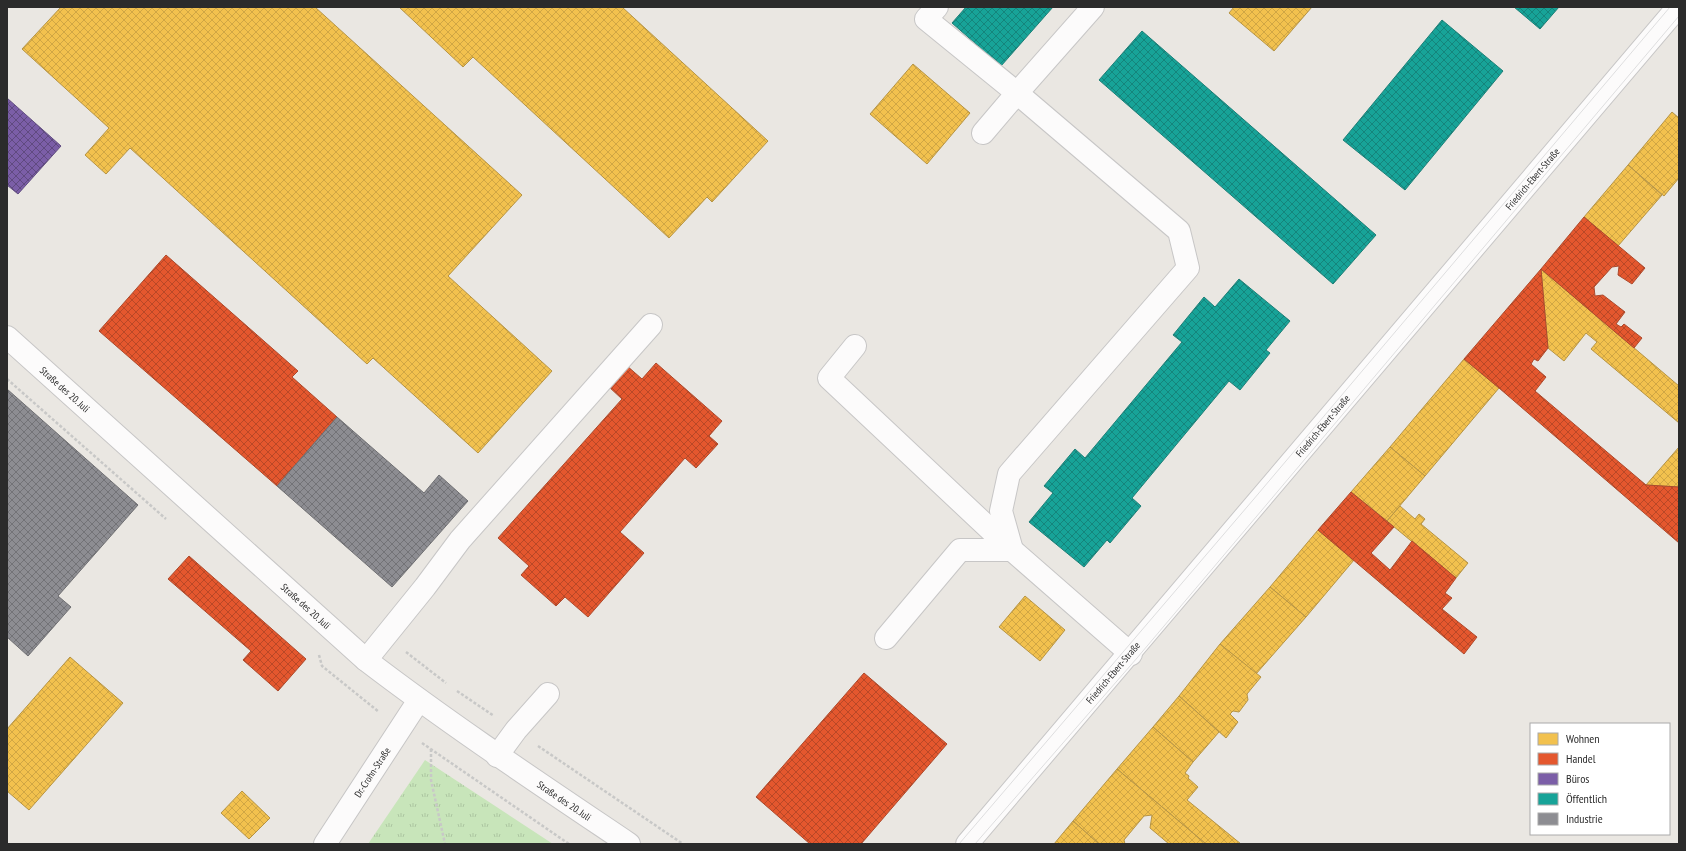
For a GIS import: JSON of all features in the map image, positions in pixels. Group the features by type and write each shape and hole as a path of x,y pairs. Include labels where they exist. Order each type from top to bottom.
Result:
{"street":[{"path":"937,7 926,20 1017,93 1180,230 1188,268 1009,474 1001,511 1012,550"},
{"path":"983,133 1093,7"},
{"name":"Friedrich-Ebert-Straße","path":"968,844 1131,654 1678,7"},
{"path":"366,660 425,587 460,540 651,325"},
{"name":"Straße des 20. Juli","path":"7,337 366,660 497,756 629,844"},
{"path":"856,346 829,378 1012,550 1131,654"},
{"path":"886,638 960,550 1012,550"},
{"path":"497,756 516,730 548,694"},
{"name":"Dr.-Crohn-Straße","path":"325,844 419,700"}],"path":[{"path":"431,749 431,780 445,844"}],"green space":[{"path":"425,760 553,844 368,844"}],"building: Wohnen":[{"path":"61,7 315,7 522,195 448,276 552,371 478,453 373,358 367,364 130,148 106,174 85,155 109,128 22,49"},
{"path":"399,7 622,7 768,141 712,202 707,197 669,238 473,57 463,67"},
{"path":"1234,7 1312,7 1274,51 1229,13"},
{"path":"913,64 970,113 927,164 870,114"},
{"path":"1672,112 1679,118 1679,178 1664,196 1628,165"},
{"path":"1628,165 1662,195 1618,246 1584,217"},
{"path":"1541,269 1679,386 1679,423 1591,349 1597,342 1586,333 1564,361 1548,348"},
{"path":"1464,359 1499,388 1425,476 1390,447"},
{"path":"1390,447 1425,476 1387,521 1351,492"},
{"path":"1679,447 1679,487 1646,485"},
{"path":"1400,506 1415,519 1419,514 1425,519 1421,524 1468,563 1456,578 1387,521"},
{"path":"1318,530 1354,560 1306,617 1270,587"},
{"path":"1270,587 1306,617 1256,674 1220,644"},
{"path":"1025,596 1065,630 1040,661 999,627"},
{"path":"1220,644 1261,677 1247,694 1248,700 1239,712 1233,711 1230,714 1238,722 1226,738 1179,696"},
{"path":"70,657 123,703 29,810 7,791 7,729"},
{"path":"1179,696 1219,732 1193,762 1153,727"},
{"path":"1153,727 1193,762 1185,773 1189,776 1188,778 1198,787 1187,800 1241,844 1206,844 1117,769"},
{"path":"1117,769 1206,844 1169,844 1150,828 1152,815 1144,816 1124,840 1125,844 1099,844 1073,821"},
{"path":"242,791 270,818 249,839 221,813"},
{"path":"1073,821 1099,844 1054,844"}],"building: Handel":[{"path":"1584,217 1645,268 1632,284 1618,275 1619,266 1612,267 1594,287 1595,296 1603,295 1625,312 1616,324 1621,327 1624,324 1642,338 1634,348 1541,269"},
{"path":"166,255 298,371 292,377 337,417 277,486 99,331"},
{"path":"1541,269 1548,348 1538,361 1534,359 1531,364 1546,377 1535,391 1646,485 1679,487 1679,543 1464,359"},
{"path":"656,363 722,421 709,436 718,444 696,468 685,458 620,532 644,553 588,617 565,597 556,606 521,575 529,566 498,538 622,399 608,386 626,365 642,379"},
{"path":"1351,492 1394,527 1371,553 1390,570 1412,541 1456,578 1445,593 1452,598 1442,609 1477,637 1464,654 1318,530"},
{"path":"189,556 306,659 278,691 243,660 251,651 168,579"},
{"path":"864,673 947,744 861,844 810,844 756,797"}],"building: Büros":[{"path":"7,98 61,146 18,194 7,185"}],"building: Öffentlich":[{"path":"966,7 1053,7 1001,66 952,23"},
{"path":"1514,7 1559,7 1540,29"},
{"path":"1442,20 1503,71 1405,190 1343,140"},
{"path":"1142,31 1376,235 1333,284 1099,80"},
{"path":"1239,279 1290,321 1266,350 1270,353 1240,390 1229,381 1132,498 1141,506 1110,543 1107,540 1084,567 1029,522 1053,493 1044,486 1075,449 1085,458 1182,342 1173,335 1204,297 1215,307"}],"building: Industrie":[{"path":"7,389 138,505 58,596 71,607 28,656 7,637"},
{"path":"337,417 424,493 439,475 468,501 392,587 277,486"}],"tram line":[{"path":"959,844 1253,500 1670,7"},
{"path":"975,844 1137,658 1679,16"}]}
